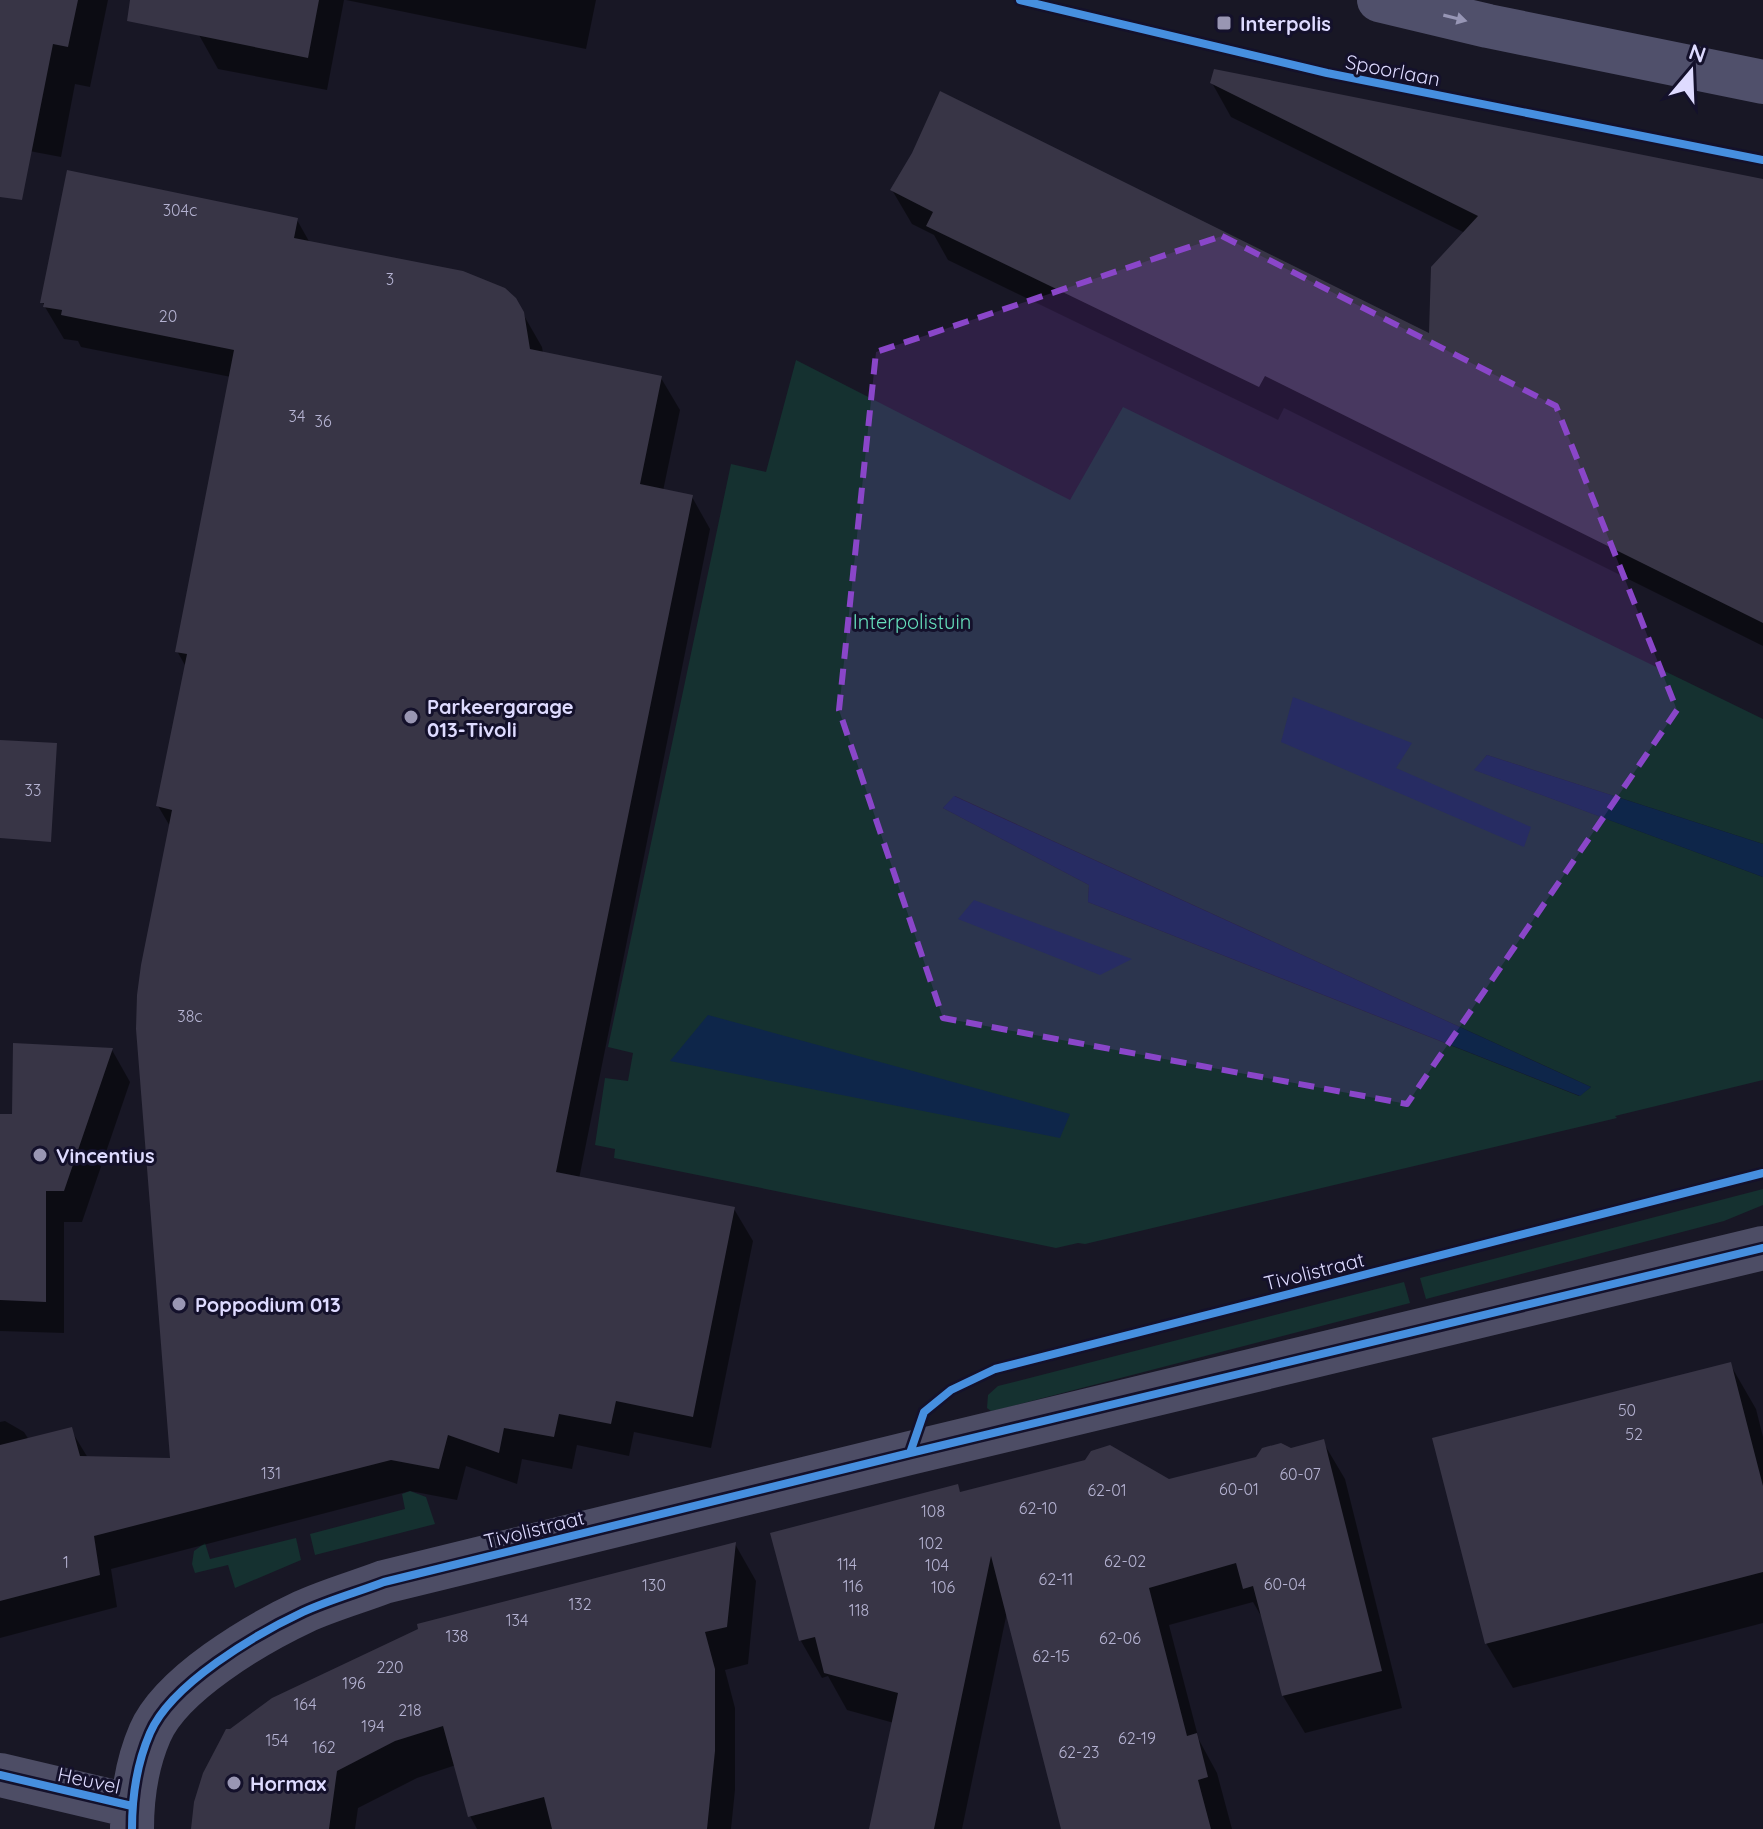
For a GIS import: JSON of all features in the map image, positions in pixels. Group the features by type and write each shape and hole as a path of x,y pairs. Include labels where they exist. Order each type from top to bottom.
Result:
{"street":[{"path":"1379,0 1488,26 1763,82"},
{"name":"Tivolistraat","path":"186,1684 229,1654 303,1612 384,1582 1763,1248"},
{"name":"Heuvel","path":"0,1775 132,1817 136,1775 151,1730 186,1684"}],"highlighted area":[{"path":"1222,236 1556,406 1677,710 1407,1104 943,1018 839,710 876,352"}],"green space":[{"name":"Interpolistuin","path":"796,360 1070,500 1123,407 1763,719 1763,844 1487,755 1475,770 1763,877 1763,1080 1615,1116 1617,1118 1085,1244 1056,1248 614,1158 615,1149 595,1145 605,1078 628,1081 633,1053 608,1047 731,464 766,472","holes":["955,796 1591,1087 1579,1096 1088,902 1089,885 943,808"]},
{"path":"1763,1189 1763,1205 1724,1221 1426,1299 1420,1278"},
{"path":"1404,1282 1410,1303 997,1410 987,1408 988,1395 998,1386"},
{"path":"410,1491 426,1497 435,1524 315,1555 310,1534 405,1509 402,1494"},
{"path":"296,1538 301,1560 235,1588 228,1565 195,1573 192,1564 194,1551 205,1543 210,1559"}],"water":[{"path":"1293,697 1412,743 1396,768 1531,827 1524,847 1281,742"},
{"path":"1487,755 1763,844 1763,877 1474,770"},
{"path":"954,796 1591,1087 1580,1096 1088,902 1089,885 943,808"},
{"path":"974,900 1132,959 1100,975 958,919"},
{"path":"708,1015 1070,1114 1060,1138 670,1061"}],"building":[{"path":"0,0 78,0 68,47 53,44 22,200 0,197"},
{"path":"130,0 319,0 308,58 127,21"},
{"path":"1214,69 1763,179 1763,623 1265,376 1259,387 926,226 933,212 890,190 912,153 940,91 1429,333 1431,267 1478,216 1210,83"},
{"path":"67,170 298,218 294,238 463,271 505,288 516,298 524,312 530,349 662,376 640,484 693,495 556,1172 735,1207 693,1417 616,1401 611,1424 559,1414 554,1437 504,1428 499,1453 448,1435 439,1469 391,1460 94,1536 100,1575 0,1601 0,1445 72,1427 80,1456 170,1458 136,1029 137,995 172,810 156,806 187,654 175,652 234,350 61,315 62,310 43,307 44,303 40,303"},
{"path":"0,740 57,743 51,842 0,838"},
{"path":"13,1043 113,1048 64,1191 46,1191 46,1302 0,1300 0,1114 12,1114"},
{"path":"1731,1362 1763,1486 1763,1572 1485,1644 1432,1438"},
{"path":"1324,1439 1382,1671 1282,1696 1253,1586 1243,1589 1236,1563 1149,1588 1187,1736 1197,1733 1208,1777 1198,1780 1211,1829 1061,1829 991,1556 934,1829 869,1829 898,1693 824,1673 815,1637 799,1641 770,1533 958,1484 960,1492 1085,1460 1091,1451 1110,1445 1169,1479 1256,1457 1262,1448 1281,1443 1291,1448"},
{"path":"736,1542 727,1627 705,1632 715,1669 715,1751 707,1829 552,1829 544,1797 468,1817 443,1726 395,1741 337,1771 329,1829 191,1829 194,1802 203,1773 226,1729 272,1698 418,1629 417,1624"}],"cycle path":[{"name":"Spoorlaan","path":"1020,0 1327,73 1763,160"},
{"path":"910,1453 924,1412 951,1390 995,1369 1763,1173"},
{"path":"132,1829 136,1780 145,1744 161,1715 176,1697 239,1647 303,1612 333,1600 384,1582 1763,1248"},
{"path":"0,1775 132,1806"}],"place":[{"name":"Interpolis","path":"1224,23"},
{"name":"Parkeergarage 013-Tivoli","path":"411,717"},
{"name":"Vincentius","path":"40,1155"},
{"name":"Poppodium 013","path":"179,1304"},
{"name":"Hormax","path":"234,1783"}]}
